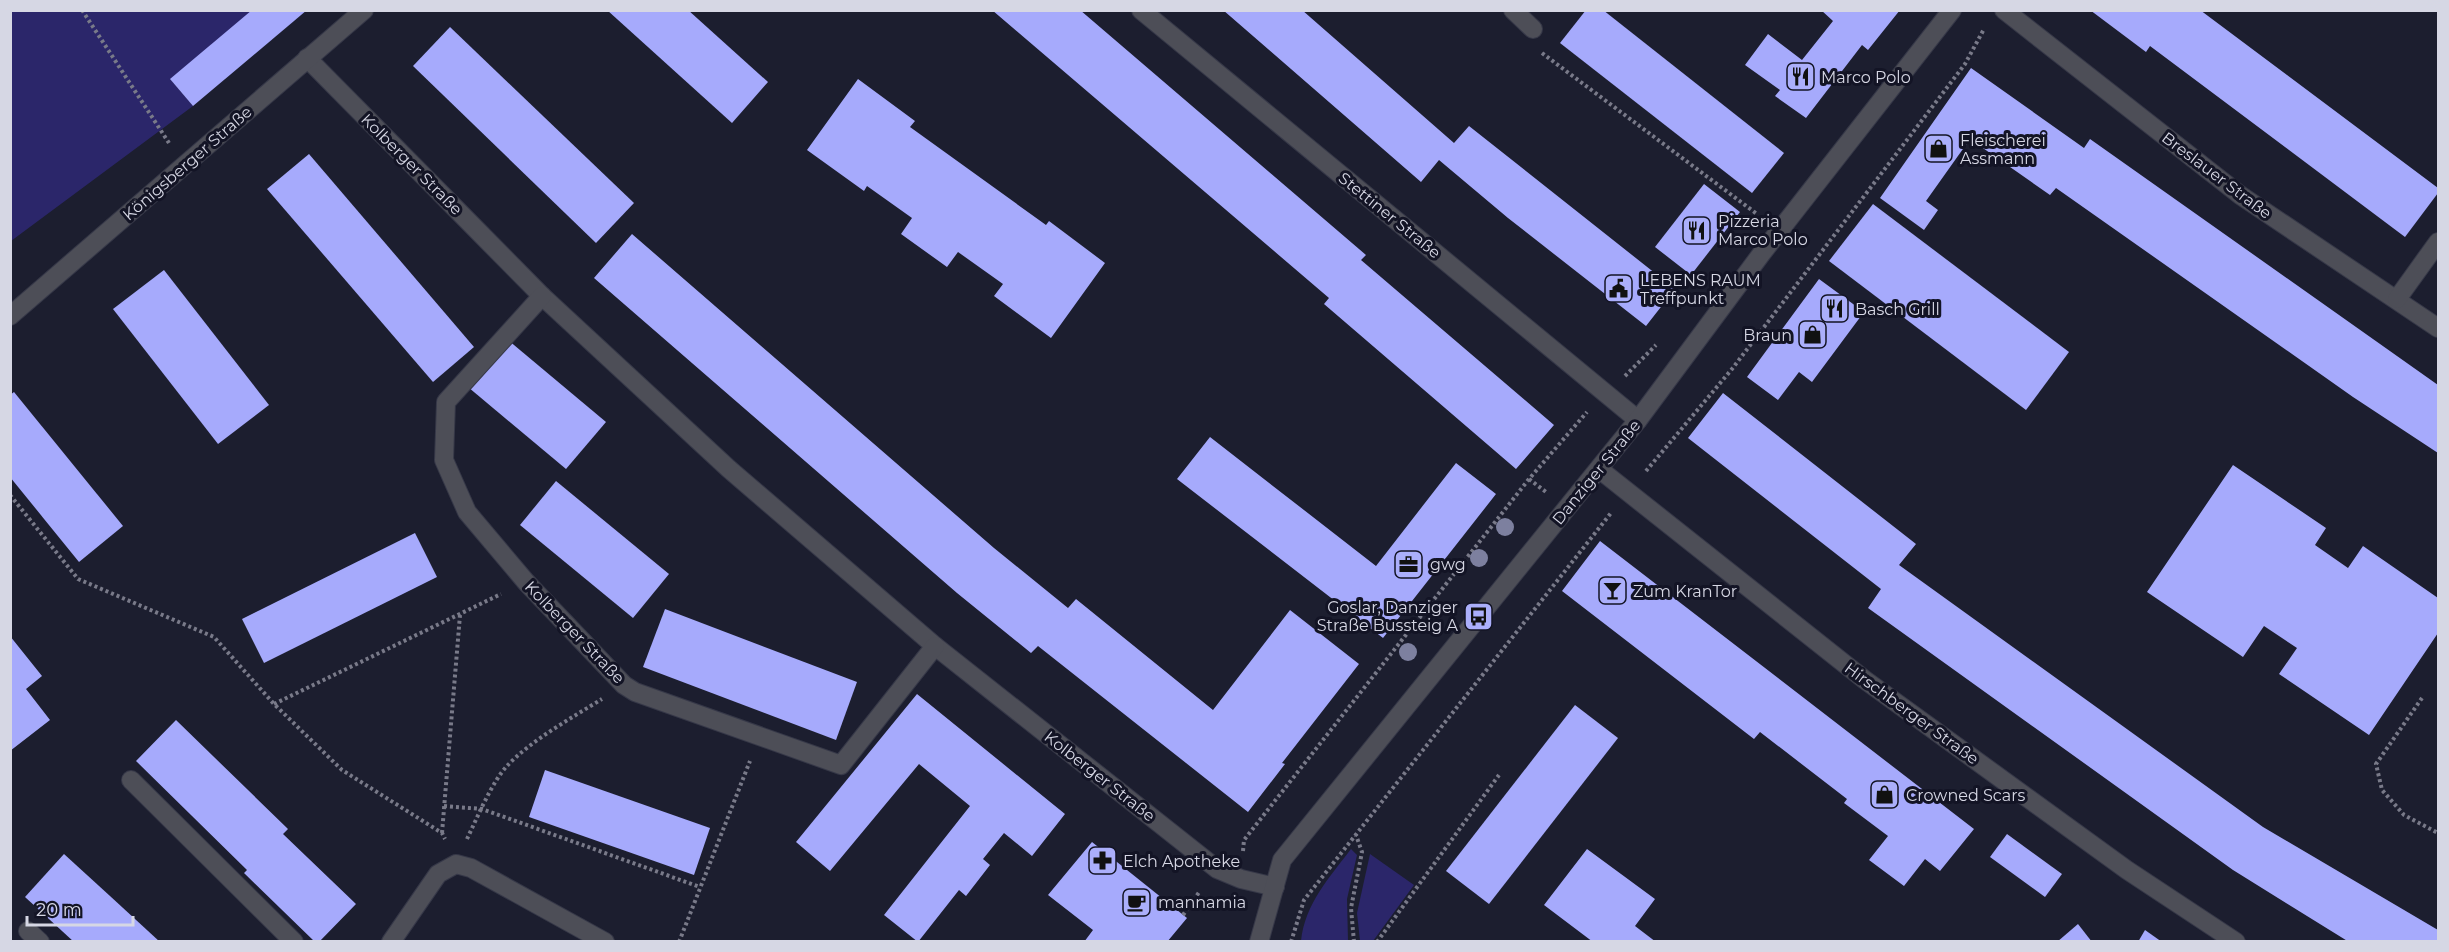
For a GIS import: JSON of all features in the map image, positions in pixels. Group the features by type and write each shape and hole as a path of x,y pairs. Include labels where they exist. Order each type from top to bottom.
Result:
{"street":[{"name":"Königsberger Straße","path":"10,316 364,10"},
{"name":"Stettiner Straße","path":"1141,10 1638,420"},
{"path":"1513,10 1533,28"},
{"name":"Danziger Straße","path":"1259,942 1282,860 1638,420 1767,246 1952,10"},
{"name":"Breslauer Straße","path":"1997,15 2240,195 2439,328"},
{"name":"Kolberger Straße","path":"307,58 542,296 729,469 935,646 1217,869 1241,879 1275,887"},
{"path":"2397,299 2439,242"},
{"name":"Kolberger Straße","path":"542,296 446,402 444,460 467,512 526,582 624,685 635,692 841,765 935,646"},
{"name":"Hirschberger Straße","path":"1599,469 1865,680 2127,870 2236,942"},
{"path":"131,780 294,942"},
{"path":"391,942 438,874 456,864 471,868 605,942"}],"path":[{"path":"82,10 184,165"},
{"path":"1291,942 1304,900 1628,491 1732,369 1965,64 1997,15"},
{"path":"1533,28 1523,39 1759,215 1752,224"},
{"path":"1241,879 1244,840 1581,416 1607,394 1660,340"},
{"path":"10,495 78,579 214,638 274,704 342,770 442,832"},
{"path":"274,704 526,582"},
{"path":"456,864 442,832 460,614"},
{"path":"456,864 482,808 506,766 552,730 624,685"},
{"path":"2422,698 2376,764 2382,790 2404,814 2439,833"},
{"path":"679,942 760,736"},
{"path":"1377,942 1499,775"},
{"path":"444,806 482,808 700,887"},
{"path":"1354,942 1351,908 1362,852 1356,834"}],"shaded area":[{"path":"11,11 252,11 171,80 193,106 11,241"},
{"path":"1351,849 1357,855 1347,899 1348,941 1301,941 1307,915 1313,903"},
{"path":"1370,854 1414,885 1373,941 1360,941 1357,913"}],"building":[{"path":"252,10 307,10 193,106 170,79"},
{"path":"607,10 688,10 768,82 732,123"},
{"path":"992,10 1080,10 1366,255 1361,260 1554,425 1516,469 1324,304 1329,298"},
{"path":"1223,10 1302,10 1454,143 1469,126 1675,289 1646,326 1508,218 1439,160 1421,182"},
{"path":"1586,10 1603,10 1784,153 1752,193 1560,43"},
{"name":"Marco Polo","path":"1821,10 1900,10 1868,50 1862,45 1806,118 1775,96 1780,90 1745,65 1768,34 1802,60 1833,21"},
{"path":"2090,10 2200,10 2438,188 2438,193 2405,237 2150,46 2146,52"},
{"path":"450,27 634,203 596,243 413,66"},
{"path":"1971,68 2084,148 2090,139 2438,385 2438,453 2353,397 2056,188 2050,195 1970,139 1926,201 1938,210 1924,230 1880,198"},
{"path":"858,79 915,121 910,127 1046,225 1049,221 1105,263 1051,338 994,296 1003,284 958,252 947,267 901,234 912,218 867,186 864,191 807,150"},
{"path":"309,154 474,347 433,382 267,189"},
{"name":"Pizzeria Marco Polo","path":"1704,184 1740,212 1691,275 1655,247"},
{"path":"1873,204 2069,352 2026,410 1829,261"},
{"path":"632,234 994,548 1068,608 1076,599 1213,710 1290,610 1359,664 1282,763 1285,764 1248,812 1038,646 1031,653 957,593 594,278"},
{"path":"164,270 269,405 218,444 113,309"},
{"path":"1819,279 1864,312 1812,382 1799,372 1778,400 1747,377"},
{"path":"508,340 606,422 566,469 468,387"},
{"path":"14,392 123,526 79,562 10,477 10,395"},
{"path":"1723,393 1916,544 1899,565 2263,827 2438,930 2438,942 2349,942 2233,870 1868,608 1881,589 1688,438"},
{"path":"1210,437 1376,566 1456,463 1496,494 1383,638 1177,479"},
{"path":"2233,465 2326,528 2315,545 2348,568 2363,546 2438,598 2438,633 2369,735 2279,674 2297,648 2264,626 2243,657 2147,592"},
{"path":"556,481 669,574 633,618 520,525"},
{"path":"415,533 437,577 264,663 242,619"},
{"path":"1600,541 1974,829 1940,871 1925,859 1904,886 1869,860 1888,836 1844,803 1847,799 1760,732 1754,739 1562,591"},
{"path":"665,609 857,682 836,740 643,667"},
{"path":"10,636 42,676 26,689 50,720 10,751"},
{"path":"917,694 1065,814 1032,856 1004,833 983,859 990,865 966,896 959,890 918,942 884,915 970,806 919,764 830,871 796,842"},
{"path":"1575,705 1618,738 1489,904 1446,871"},
{"path":"176,720 288,829 283,834 356,904 319,942 315,942 244,873 247,870 136,761"},
{"path":"545,770 710,828 694,875 529,817"},
{"path":"2007,834 2062,874 2045,897 1990,857"},
{"path":"1092,842 1187,918 1167,942 1084,942 1093,930 1048,895"},
{"path":"1587,849 1655,899 1635,926 1656,942 1593,942 1544,905"},
{"path":"64,854 160,942 74,942 25,897"},
{"path":"2078,924 2092,942 2057,942"},
{"path":"2145,930 2162,942 2138,942"}],"place":[{"name":"Marco Polo","path":"1800,77"},
{"name":"Fleischerei Assmann","path":"1939,149"},
{"name":"Pizzeria Marco Polo","path":"1697,230"},
{"name":"LEBENS RAUM Treffpunkt","path":"1619,289"},
{"name":"Basch Grill","path":"1834,309"},
{"name":"Braun","path":"1813,335"},
{"name":"gwg","path":"1409,564"},
{"name":"Zum KranTor","path":"1612,591"},
{"name":"Goslar, Danziger Straße Bussteig A","path":"1479,616"},
{"name":"Crowned Scars","path":"1885,795"},
{"name":"Elch Apotheke","path":"1102,861"},
{"name":"mannamia","path":"1137,902"}]}
